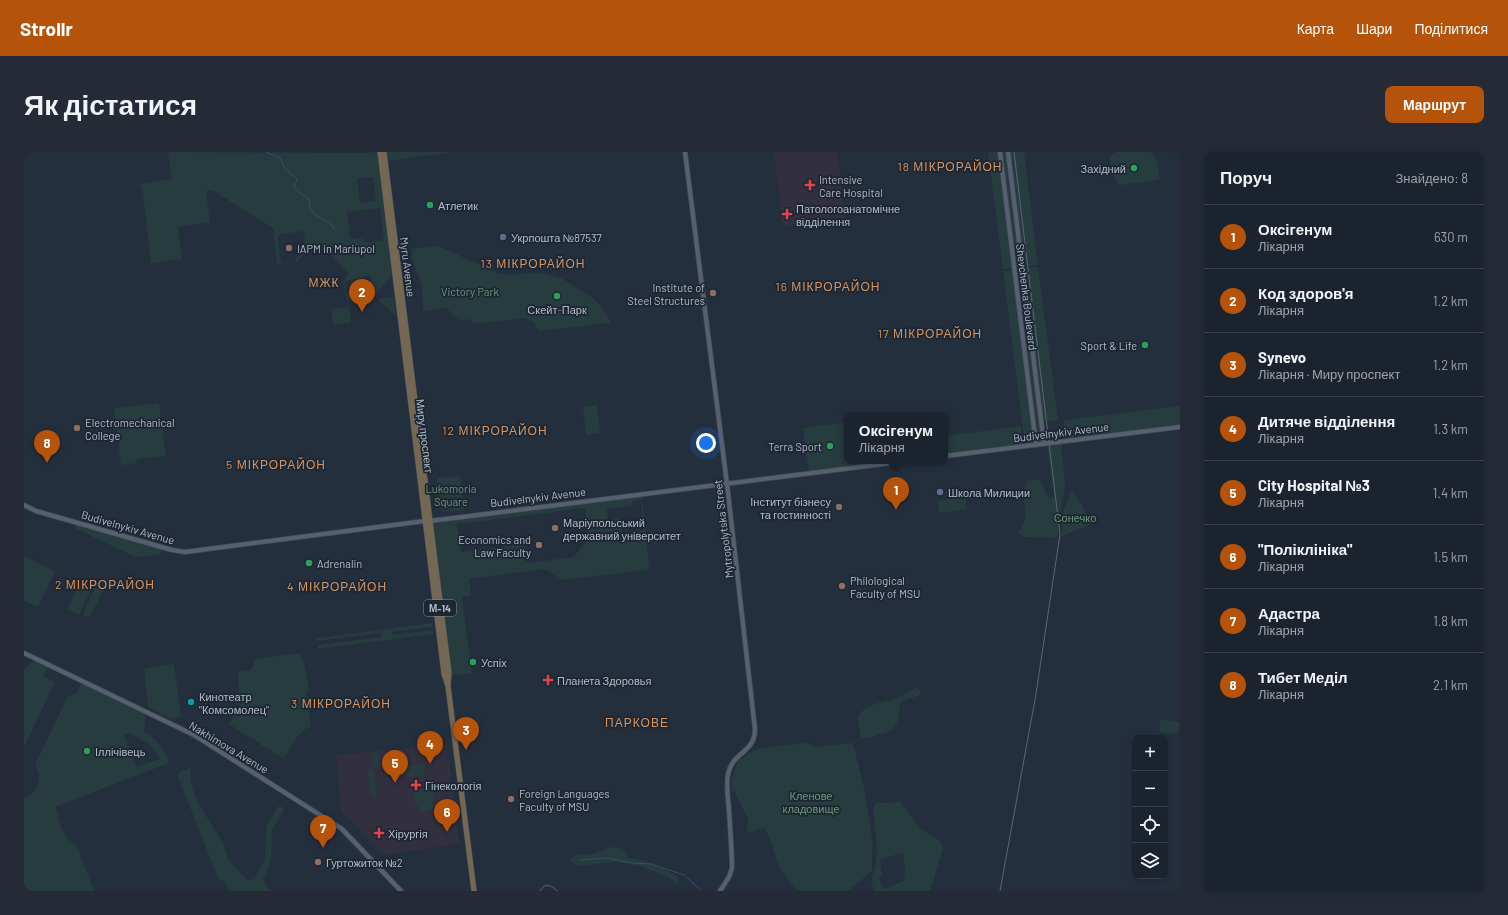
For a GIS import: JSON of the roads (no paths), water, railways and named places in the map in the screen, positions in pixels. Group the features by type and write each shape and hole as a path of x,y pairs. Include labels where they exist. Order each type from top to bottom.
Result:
{"highway":[{"name":"Myru Avenue","path":"380,152 384,167"},
{"name":"Myru Avenue","path":"384,152 384,167 428,521"},
{"name":"М-14","path":"428,521 445,679 448,686 474,891"}],"main road":[{"name":"Mytropolytska Street","path":"685,152 727,484 755,734 754,741 749,748 732,762 728,774 727,791 732,868 729,877 720,891"},
{"name":"Shevchenka Boulevard","path":"1000,152 1036,445"},
{"name":"Shevchenka Boulevard","path":"1008,152 1044,444"},
{"path":"1014,268 1022,268"},
{"name":"Budivelnykiv Avenue","path":"948,456 1180,427"},
{"name":"Budivelnykiv Avenue","path":"24,505 36,511 172,550 185,552 885,464"},
{"name":"Nakhimova Avenue","path":"24,653 192,734 215,748 342,829 401,891"}],"waterway":[{"path":"266,152 280,158 285,169 297,180 294,187 296,190 309,199 310,208 314,214 330,223 335,230"},
{"path":"580,860 607,858 633,863 651,864 684,875 702,891"}],"tram line":[{"path":"1000,891 1036,694 1060,534 1014,152"},
{"path":"540,891 544,886 553,887 557,891"}],"place":[{"name":"Західний","path":"1134,168"},
{"name":"Intensive Care Hospital","path":"810,185"},
{"name":"Атлетик","path":"430,205"},
{"name":"Патологоанатомічне відділення","path":"787,214"},
{"name":"Укрпошта №87537","path":"503,237"},
{"name":"IAPM in Mariupol","path":"289,248"},
{"name":"Institute of Steel Structures","path":"713,293"},
{"name":"Скейт-Парк","path":"557,296"},
{"name":"Код здоров'я","path":"362,312"},
{"name":"Sport & Life","path":"1145,345"},
{"name":"Electromechanical College","path":"77,428"},
{"name":"Terra Sport","path":"830,446"},
{"name":"Тибет Меділ","path":"47,463"},
{"name":"Школа Милиции","path":"940,492"},
{"name":"Інститут бізнесу та гостинності","path":"839,507"},
{"name":"Оксігенум","path":"896,510"},
{"name":"Маріупольський державний університет","path":"555,528"},
{"name":"Economics and Law Faculty","path":"539,545"},
{"name":"Adrenalin","path":"309,563"},
{"name":"Philological Faculty of MSU","path":"842,586"},
{"name":"Успіх","path":"473,662"},
{"name":"Планета Здоровья","path":"548,680"},
{"name":"Кинотеатр \"Комсомолец\"","path":"191,702"},
{"name":"Synevo","path":"466,750"},
{"name":"Іллічівець","path":"87,751"},
{"name":"Дитяче відділення","path":"430,764"},
{"name":"City Hospital №3","path":"395,783"},
{"name":"Гінекологія","path":"416,785"},
{"name":"Foreign Languages Faculty of MSU","path":"511,799"},
{"name":"\"Поліклініка\"","path":"447,832"},
{"name":"Хірургія","path":"379,833"},
{"name":"Адастра","path":"323,848"},
{"name":"Гуртожиток №2","path":"318,862"}],"district":[{"name":"18 МІКРОРАЙОН","path":"950,166"},
{"name":"13 МІКРОРАЙОН","path":"533,263"},
{"name":"МЖК","path":"324,282"},
{"name":"16 МІКРОРАЙОН","path":"828,286"},
{"name":"17 МІКРОРАЙОН","path":"930,333"},
{"name":"12 МІКРОРАЙОН","path":"495,430"},
{"name":"5 МІКРОРАЙОН","path":"276,464"},
{"name":"2 МІКРОРАЙОН","path":"105,584"},
{"name":"4 МІКРОРАЙОН","path":"337,586"},
{"name":"3 МІКРОРАЙОН","path":"341,703"},
{"name":"ПАРКОВЕ","path":"637,722"}],"park label":[{"name":"Victory Park","path":"470,291"},
{"name":"Lukomoria Square","path":"451,494"},
{"name":"Сонечко","path":"1075,517"},
{"name":"Кленове кладовище","path":"811,801"}]}
